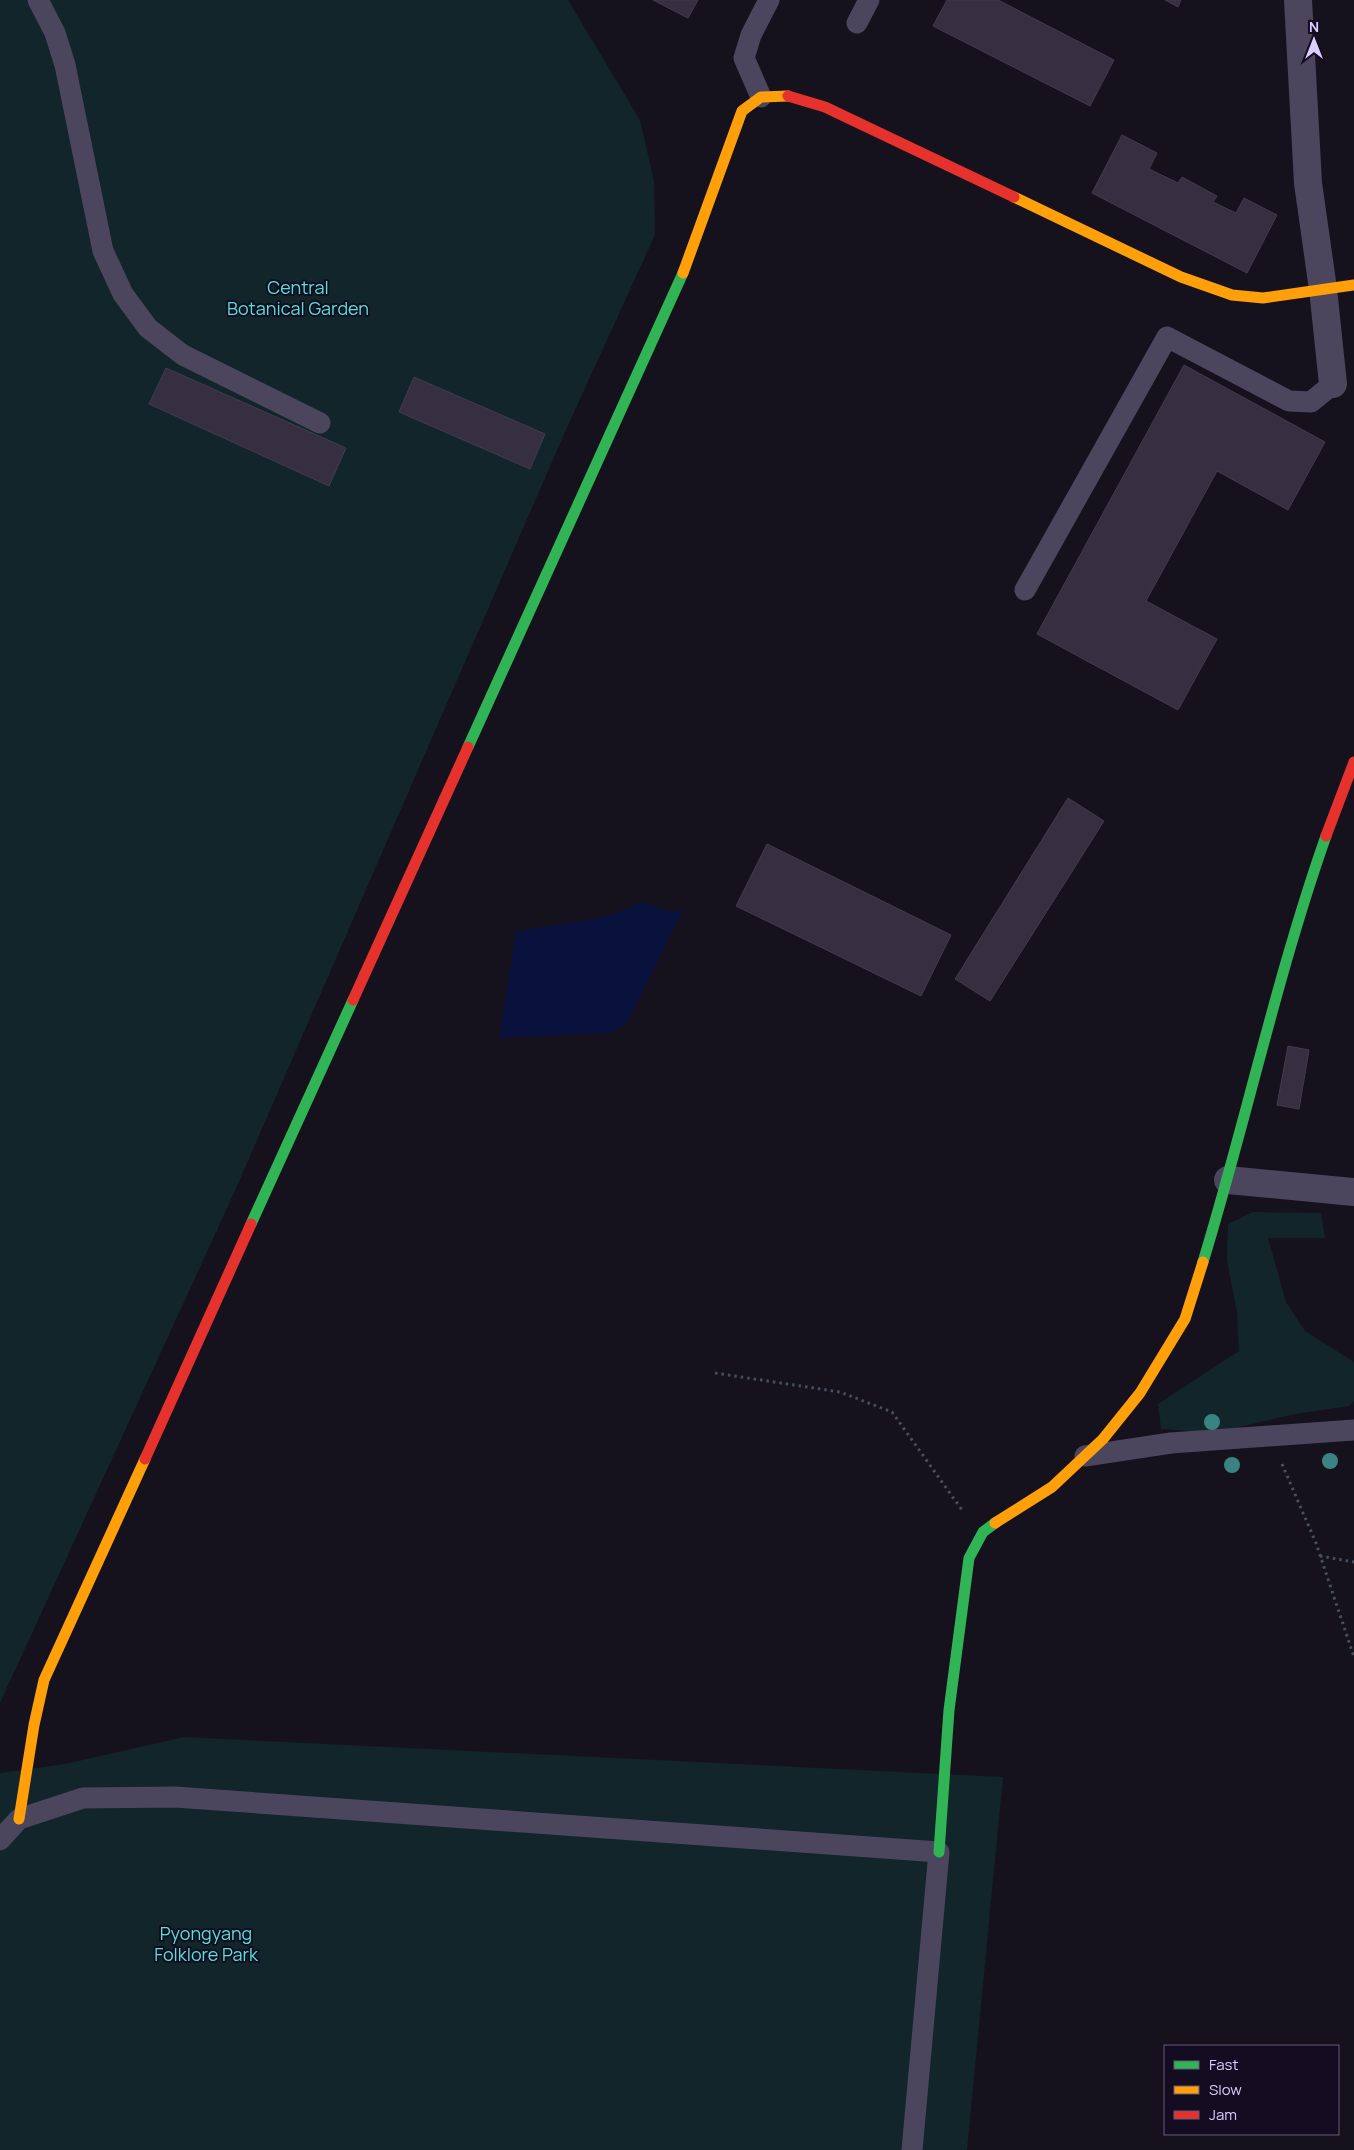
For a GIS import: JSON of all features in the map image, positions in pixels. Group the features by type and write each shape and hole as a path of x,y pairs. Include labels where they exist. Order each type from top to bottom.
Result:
{"street":[{"path":"1298,0 1308,183 1324,289 1333,384"},
{"path":"19,1820 34,1725 44,1680 684,271 742,111 761,96 791,96 825,108 1181,277 1232,294 1263,298 1354,285"},
{"path":"939,1852 950,1700 969,1558 983,1532 1013,1510 1052,1487 1103,1439 1140,1394 1185,1319 1228,1180 1262,1048 1308,887 1354,762"},
{"path":"1228,1180 1354,1192"}],"lane":[{"path":"38,0 55,33 65,65 103,251 123,294 148,328 183,355 320,424"},
{"path":"761,96 744,58 751,36 769,0"},
{"path":"857,23 869,0"},
{"path":"1024,590 1167,336 1289,401 1311,402 1333,384"},
{"path":"1085,1456 1171,1443 1354,1430"},
{"path":"0,1840 19,1820 83,1798 176,1797 939,1852 912,2150"}],"path":[{"path":"715,1373 840,1392 892,1412 981,1537"},
{"path":"1270,1436 1320,1556 1354,1657"},
{"path":"1320,1556 1354,1562"}],"green space":[{"name":"Central Botanical Garden","path":"0,0 568,0 640,120 654,181 655,235 565,432 234,1193 0,1703"},
{"path":"1253,1212 1321,1213 1325,1238 1268,1238 1286,1302 1305,1331 1354,1362 1354,1401 1349,1406 1295,1414 1214,1433 1161,1429 1158,1404 1239,1351 1237,1312 1227,1260 1228,1224"},
{"name":"Pyongyang Folklore Park","path":"184,1737 1003,1777 967,2150 0,2150 0,1773 65,1764"}],"shaded area":[{"path":"642,902 671,912 683,910 627,1023 610,1033 499,1038 516,931 588,920 617,913"}],"building":[{"path":"653,0 698,0 688,18"},
{"path":"947,0 998,0 1114,60 1090,106 933,26"},
{"path":"1165,0 1181,0 1178,7"},
{"path":"1122,135 1157,153 1149,169 1178,183 1182,177 1217,196 1213,202 1236,213 1244,198 1277,215 1247,273 1092,193"},
{"path":"1184,365 1325,442 1288,510 1217,471 1146,601 1217,639 1178,710 1037,634"},
{"path":"166,368 346,448 329,486 149,404"},
{"path":"414,377 545,434 530,469 399,412"},
{"path":"1068,798 1104,821 990,1001 955,979"},
{"path":"767,844 951,935 921,996 736,906"},
{"path":"1288,1046 1309,1050 1299,1109 1277,1105"}],"traffic: fast":[{"path":"468,747 683,273"},
{"path":"1203,1262 1292,941 1326,836"},
{"path":"251,1224 353,1000"},
{"path":"939,1852 949,1710 969,1558 983,1532 995,1523"}],"traffic: slow":[{"path":"683,273 742,111 761,97 788,96"},
{"path":"1014,197 1181,277 1232,295 1263,298 1354,285"},
{"path":"995,1523 1052,1487 1103,1439 1140,1393 1185,1319 1203,1262"},
{"path":"19,1819 34,1725 44,1680 145,1459"}],"traffic: jam":[{"path":"788,96 825,107 1014,197"},
{"path":"353,1000 468,747"},
{"path":"1326,836 1354,762"},
{"path":"145,1459 251,1224"}]}
